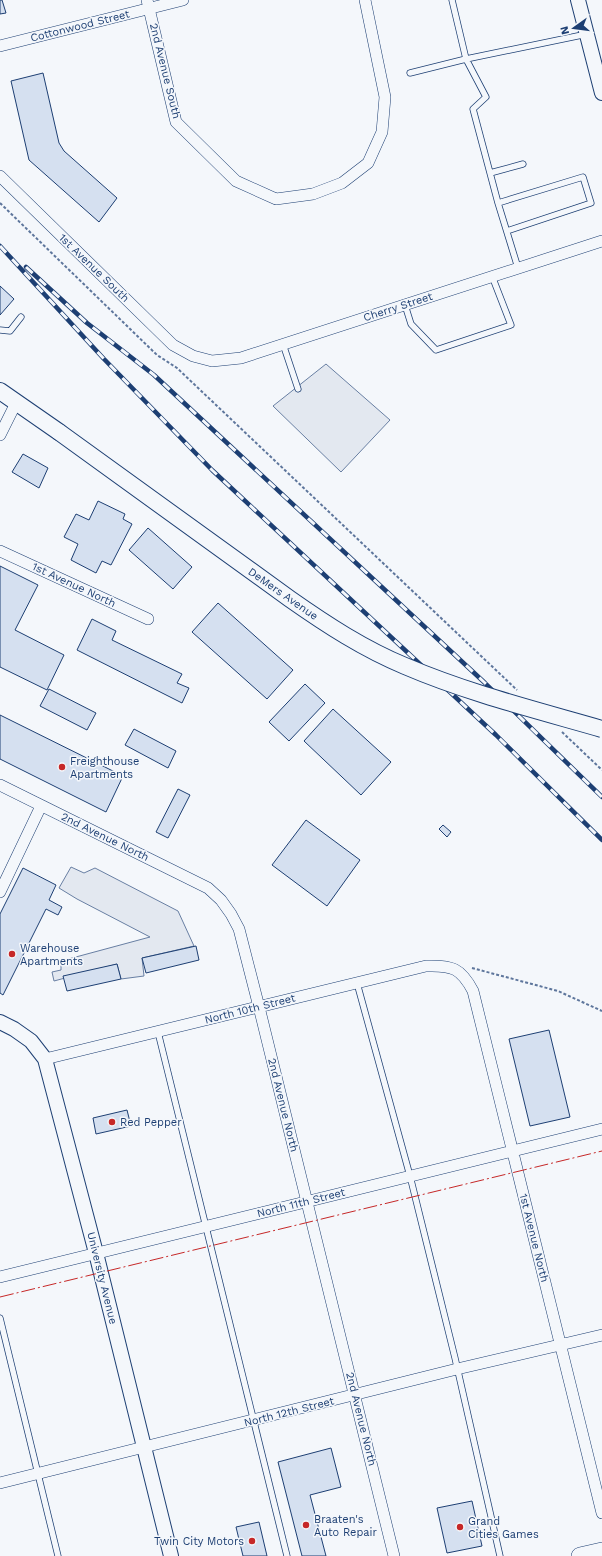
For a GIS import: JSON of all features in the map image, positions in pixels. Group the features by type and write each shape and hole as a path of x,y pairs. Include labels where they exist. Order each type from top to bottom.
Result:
{"main road":[{"name":"DeMers Avenue","path":"0,391 324,623 362,646 404,666 444,682 602,729"},
{"path":"580,1556 602,1551"}],"street":[{"name":"Cottonwood Street","path":"0,46 148,4 183,0"},
{"name":"2nd Avenue South","path":"148,4 176,122 236,181 276,199 313,194 342,183 368,163 382,132 385,97 365,0"},
{"path":"578,0 602,93"},
{"name":"1st Avenue South","path":"0,176 173,345 193,356"},
{"name":"Cherry Street","path":"193,356 212,361 241,358 602,241"},
{"path":"0,435 16,403"},
{"name":"1st Avenue North","path":"0,551 148,619"},
{"name":"2nd Avenue North","path":"0,785 208,888 221,900 232,914 238,929 259,1007 394,1556"},
{"path":"0,892 41,806"},
{"name":"North 10th Street","path":"45,1059 426,966 443,965 456,970"},
{"name":"1st Avenue North","path":"456,970 466,978 473,991 602,1513"},
{"name":"University Avenue","path":"0,1022 31,1040 45,1059 96,1253 171,1556"},
{"name":"North 11th Street","path":"0,1277 602,1129"},
{"name":"North 12th Street","path":"0,1483 457,1369 602,1335"}],"lane":[{"path":"452,0 466,59 486,97 474,109 498,203 518,268"},
{"path":"410,73 466,59 587,34"},
{"path":"490,173 523,164"},
{"path":"498,203 583,177 590,203 507,231"},
{"path":"405,305 411,324 436,350 511,325 492,276"},
{"path":"0,330 10,331 21,317"},
{"path":"282,344 298,389"},
{"path":"357,983 410,1176 457,1369 500,1556"},
{"path":"158,1032 287,1556"},
{"path":"0,1318 58,1556"}],"path":[{"path":"0,203 157,355 177,368 522,694"},
{"path":"562,732 602,770"},
{"path":"456,970 462,965 558,991 602,1011"}],"shaded area":[{"path":"326,364 390,420 341,472 273,406"},
{"path":"71,867 84,873 95,868 178,911 194,946 142,958 144,976 121,979 117,964 54,981 52,972 61,970 61,961 150,937 59,888"}],"building":[{"path":"0,0 2,0 6,13 0,14"},
{"path":"43,73 59,143 64,151 117,198 99,222 29,160 11,81"},
{"path":"0,286 14,299 0,315"},
{"path":"23,454 48,468 39,488 12,472"},
{"path":"98,501 125,514 123,519 132,524 111,565 102,561 96,573 71,560 78,544 64,537 76,514 89,520"},
{"path":"148,528 192,567 173,589 129,550"},
{"path":"0,566 38,585 15,630 64,655 47,690 0,667"},
{"path":"218,603 293,670 267,699 192,632"},
{"path":"92,619 116,631 112,640 182,674 177,683 189,688 182,703 77,650"},
{"path":"305,684 325,703 289,741 269,722"},
{"path":"49,689 96,713 87,730 40,706"},
{"path":"333,709 391,762 361,795 304,741"},
{"name":"Freighthouse Apartments","path":"0,715 123,776 106,812 0,759"},
{"path":"134,729 176,751 168,768 125,745"},
{"path":"178,789 190,795 168,838 156,832"},
{"path":"306,820 360,860 327,906 272,865"},
{"path":"443,825 451,832 447,837 439,829"},
{"name":"Warehouse Apartments","path":"23,868 56,885 49,900 62,907 58,915 46,909 3,995 0,993 0,914"},
{"path":"196,946 199,960 146,973 142,958"},
{"path":"117,964 121,979 67,991 63,976"},
{"path":"549,1030 570,1117 530,1126 509,1039"},
{"name":"Red Pepper","path":"127,1110 131,1126 96,1134 93,1118"},
{"name":"Braaten's Auto Repair","path":"331,1448 341,1487 310,1495 326,1556 302,1556 278,1462"},
{"name":"Grand Cities Games","path":"472,1501 482,1546 447,1553 437,1508"},
{"name":"Twin City Motors","path":"259,1522 267,1556 243,1556 236,1527"}],"railway":[{"path":"0,246 104,359 212,470 496,735 602,840"},
{"path":"26,267 87,323 154,375 485,683 602,797"}],"power":[{"path":"0,1297 602,1151"}],"place":[{"name":"Freighthouse Apartments","path":"62,767"},
{"name":"Warehouse Apartments","path":"12,954"},
{"name":"Red Pepper","path":"112,1122"},
{"name":"Braaten's Auto Repair","path":"306,1525"},
{"name":"Grand Cities Games","path":"460,1527"},
{"name":"Twin City Motors","path":"252,1541"}]}
